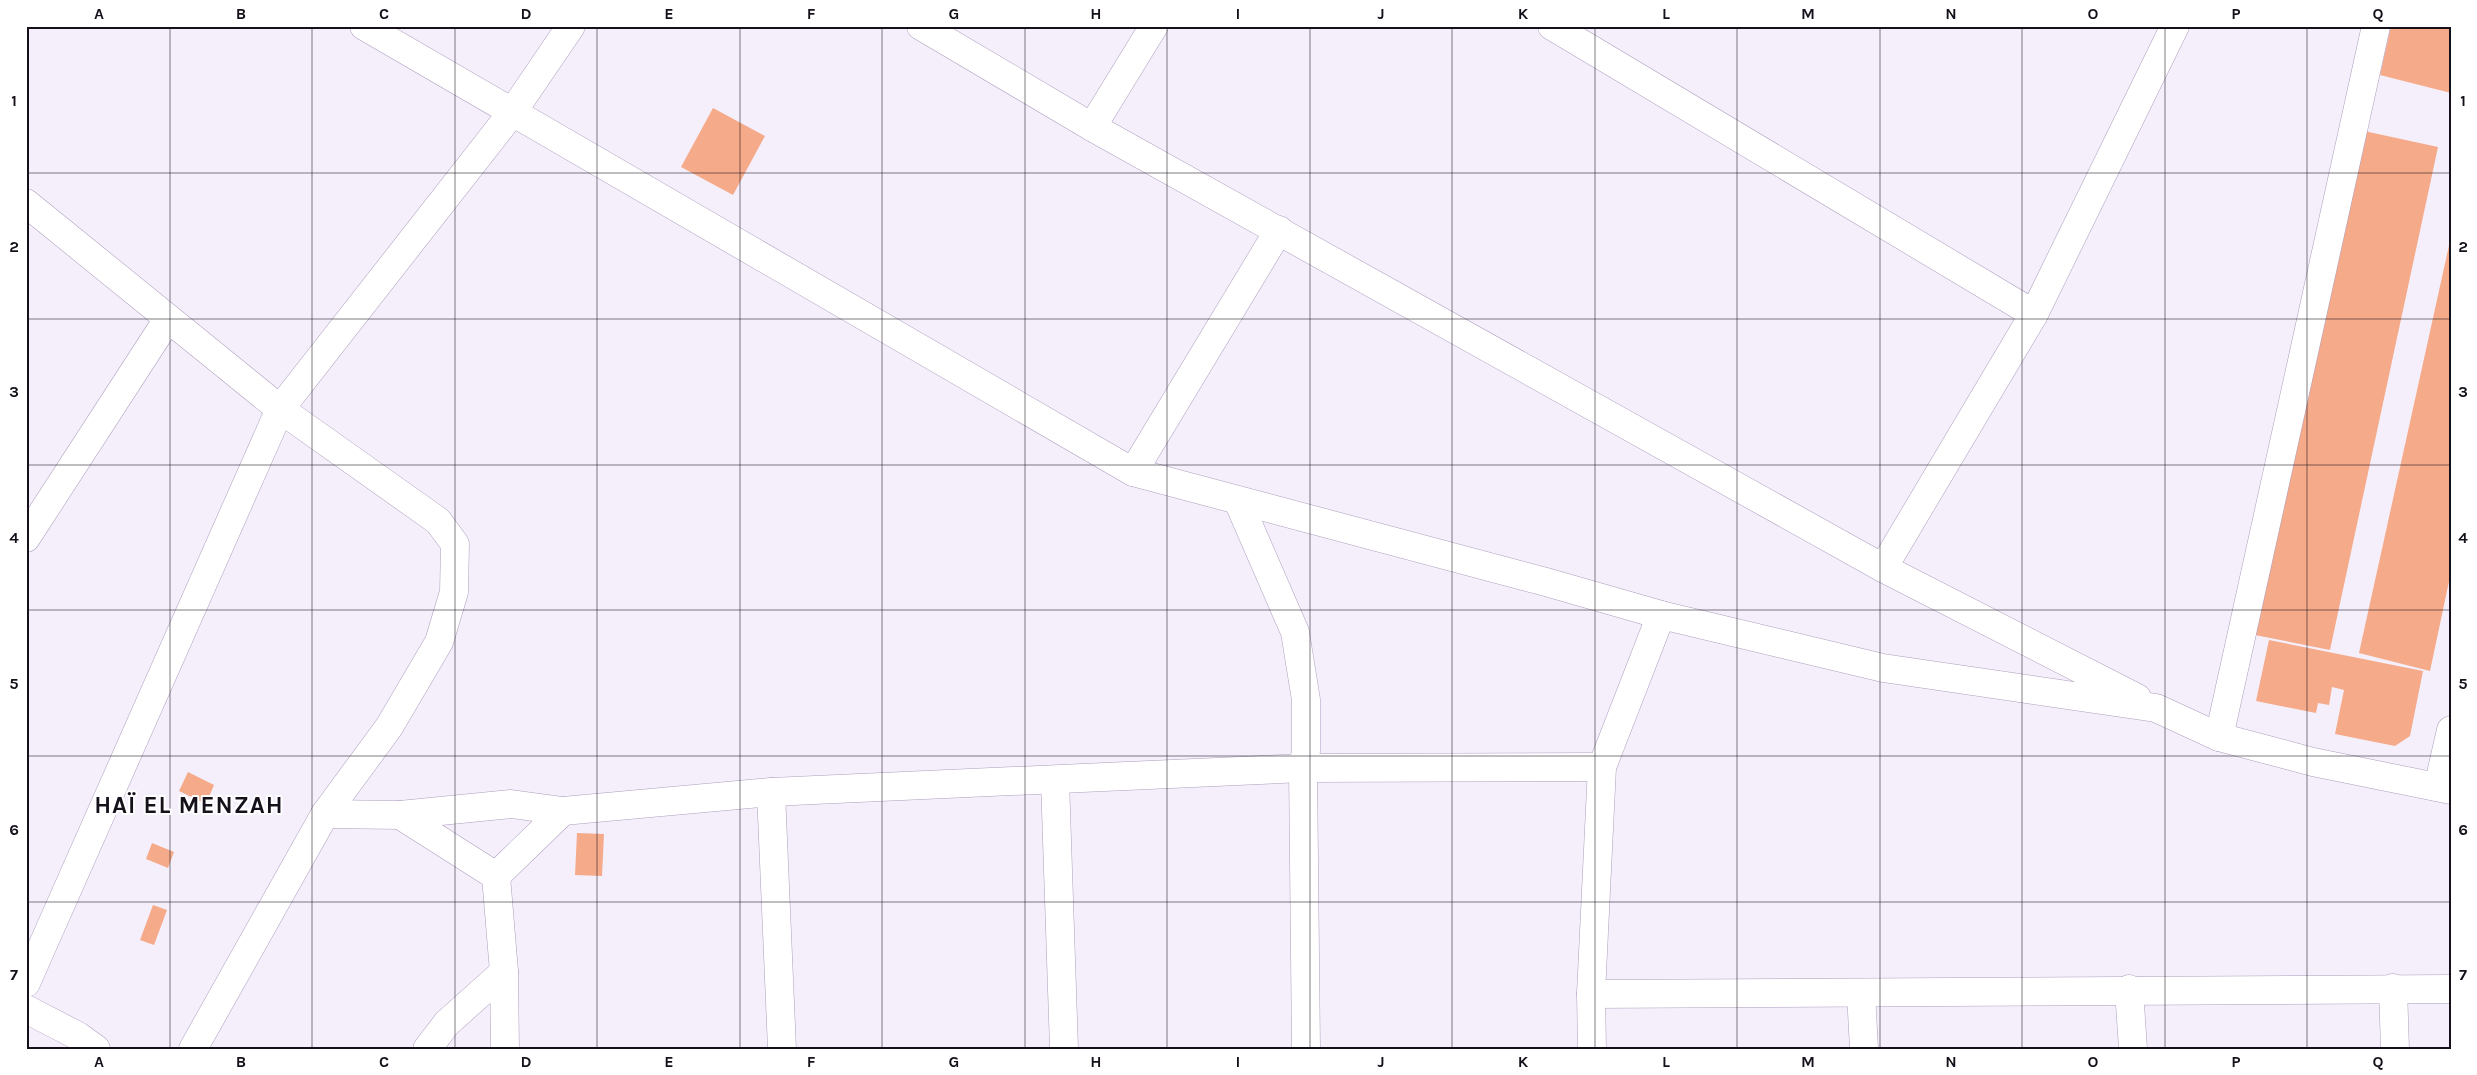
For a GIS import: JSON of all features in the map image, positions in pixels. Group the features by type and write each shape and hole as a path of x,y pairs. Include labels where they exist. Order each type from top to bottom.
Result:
{"street":[{"path":"364,26 511,114 1133,472 1546,582 1661,615 1883,668 2156,708"},
{"path":"26,983 280,409 511,114 571,26"},
{"path":"920,26 1092,127 1882,568 2156,708 2219,737 2313,762 2445,789 2451,730"},
{"path":"1092,127 1154,26"},
{"path":"1552,26 2034,314"},
{"path":"1882,568 2034,314 2175,26"},
{"path":"2219,737 2376,26"},
{"path":"26,203 280,409 438,520 454,544 454,592 439,642 389,727 325,814 193,1049"},
{"path":"1133,472 1279,230"},
{"path":"26,538 168,320"},
{"path":"1238,500 1295,632 1306,700 1306,751 1303,768 1306,1049"},
{"path":"1592,1049 1592,994 1602,767 1661,615"},
{"path":"325,814 400,815 511,804 563,811 771,792 1303,768 1602,767"},
{"path":"1055,780 1064,1049"},
{"path":"771,792 782,1049"},
{"path":"496,876 563,811"},
{"path":"400,815 496,876"},
{"path":"496,876 504,972 506,1049"},
{"path":"427,1049 448,1023 504,972"},
{"path":"2393,988 2395,1049"},
{"path":"1592,994 2451,988"},
{"path":"2129,989 2133,1049"},
{"path":"1862,993 1864,1049"},
{"path":"26,1009 78,1036 96,1049"}],"building":[{"path":"2391,26 2451,26 2451,93 2380,75"},
{"path":"713,108 765,136 733,195 681,167"},
{"path":"2364,131 2438,147 2330,650 2255,635"},
{"path":"2450,241 2451,572 2430,671 2359,653"},
{"path":"2269,640 2423,671 2410,736 2395,746 2335,734 2344,690 2332,687 2329,705 2318,703 2316,713 2256,701"},
{"path":"188,772 214,785 206,804 179,791"},
{"path":"577,833 604,834 602,876 575,875"},
{"path":"152,843 174,852 168,868 146,859"},
{"path":"153,905 167,910 154,945 140,940"}],"district":[{"name":"HAÏ EL MENZAH","path":"189,805"}]}
